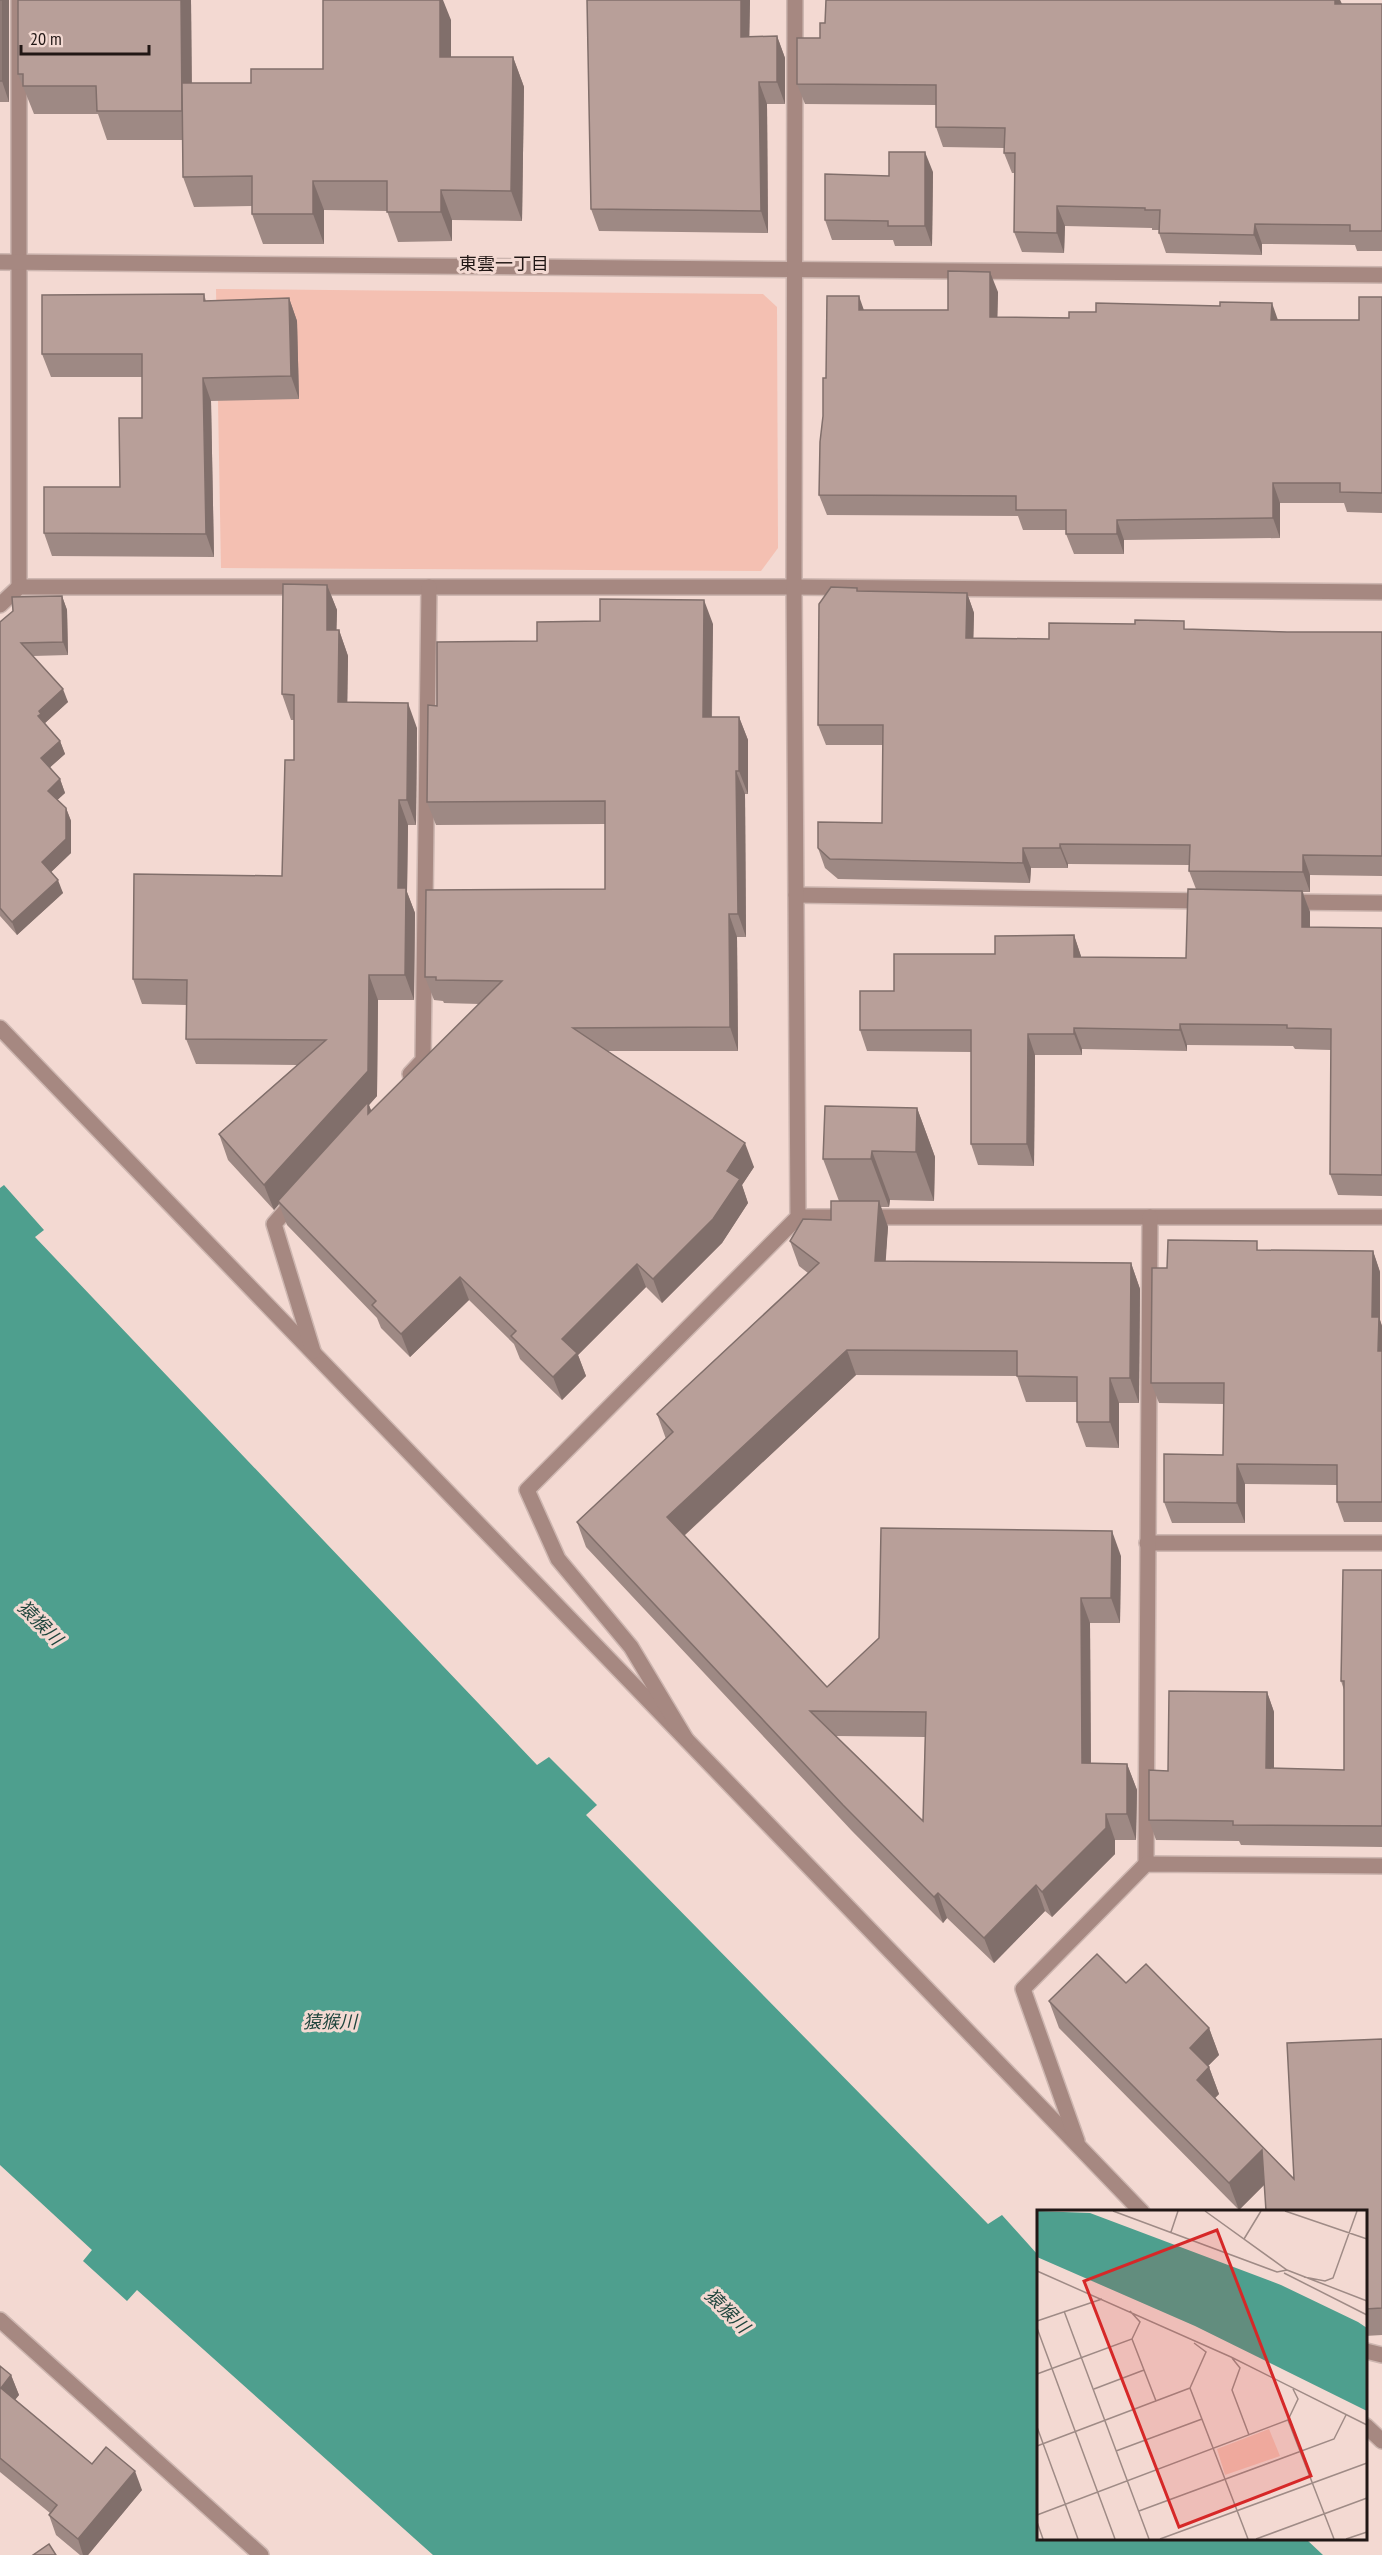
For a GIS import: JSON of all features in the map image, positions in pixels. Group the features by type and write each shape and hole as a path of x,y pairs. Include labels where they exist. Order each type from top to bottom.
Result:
{"street":[{"path":"18,0 20,586"},
{"path":"686,1739 631,1647 558,1559 527,1490 798,1217 794,587 795,0"},
{"path":"0,262 1382,275"},
{"path":"0,605 20,586 794,587 1382,592"},
{"path":"400,1086 423,1060 429,587"},
{"path":"796,895 1227,901"},
{"path":"1274,902 1382,903"},
{"path":"0,1028 1141,2210"},
{"path":"305,1189 274,1224 314,1355"},
{"path":"798,1217 1382,1217"},
{"path":"1080,2147 1023,1989 1146,1863 1150,1217"},
{"path":"1147,1543 1382,1543"},
{"path":"1146,1863 1382,1866"},
{"path":"0,2320 261,2555"},
{"path":"1367,2351 1382,2355"},
{"path":"1367,2428 1382,2441"}],"shaded area":[{"path":"216,289 763,294 777,307 778,548 761,571 221,568"}],"water":[{"name":"猿猴川","path":"4,1185 44,1230 35,1237 537,1765 549,1757 597,1805 586,1815 988,2224 1002,2215 1037,2254 1037,2540 1307,2540 1323,2555 433,2555 137,2290 127,2301 83,2261 92,2250 0,2165 0,1188"}],"building":[{"path":"0,0 2,0 2,81 0,81"},
{"path":"18,0 181,0 182,111 97,111 96,86 23,86 23,74 18,74"},
{"path":"323,0 440,0 440,57 513,57 511,191 441,190 441,212 387,212 387,181 313,181 313,214 252,214 252,176 183,177 182,83 251,83 251,69 323,69"},
{"path":"587,0 741,0 741,37 777,36 777,82 759,82 761,211 591,209"},
{"path":"826,0 1335,0 1335,4 1382,4 1382,231 1350,231 1350,225 1255,224 1254,235 1159,233 1160,210 1057,206 1057,233 1014,232 1015,153 1004,153 1005,128 936,127 936,85 797,84 797,38 820,38 820,23 825,23"},
{"path":"889,152 925,152 925,226 888,226 888,221 825,220 825,174 889,176"},
{"path":"948,271 990,272 990,317 1069,318 1069,312 1096,312 1096,303 1220,306 1220,302 1272,303 1271,320 1359,320 1359,297 1382,297 1382,493 1340,492 1340,483 1273,483 1273,518 1117,520 1117,534 1066,534 1066,510 1016,510 1016,496 819,495 823,378 826,378 827,296 859,296 859,310 948,310"},
{"path":"204,294 204,301 289,298 291,376 203,378 206,534 44,533 44,487 120,487 119,418 142,418 142,354 42,354 42,295"},
{"path":"283,584 327,585 327,630 339,630 338,702 408,703 407,800 399,800 398,888 406,888 405,975 369,975 368,1071 264,1185 219,1134 326,1040 186,1039 187,980 133,979 134,874 282,876 285,760 294,760 294,695 282,694"},
{"path":"831,587 857,588 857,591 967,593 966,638 1049,639 1049,623 1135,624 1135,620 1184,621 1184,629 1382,632 1382,856 1303,855 1303,872 1189,871 1190,845 1060,844 1060,848 1023,848 1023,863 830,859 818,848 818,822 882,823 883,725 818,725 819,604"},
{"path":"62,596 63,642 21,643 63,689 39,711 41,714 38,716 60,741 41,758 60,779 48,791 66,808 66,839 42,862 58,880 12,922 0,908 0,622 13,611 12,597"},
{"path":"600,599 704,600 703,717 739,717 739,771 736,771 738,914 729,914 730,1027 573,1028 745,1143 727,1171 740,1179 713,1219 653,1279 637,1264 562,1339 577,1353 553,1377 511,1336 516,1331 460,1277 401,1334 372,1305 376,1301 278,1201 368,1102 368,1114 502,981 436,980 436,977 425,977 426,890 605,889 605,801 427,802 428,705 437,706 437,642 537,641 537,622 600,621"},
{"path":"1188,889 1302,891 1302,927 1382,928 1382,1175 1330,1174 1331,1029 1287,1028 1287,1025 1180,1024 1180,1030 1074,1028 1074,1034 1028,1034 1027,1144 971,1144 971,1030 860,1030 860,991 894,991 894,954 995,954 995,936 1074,935 1074,957 1186,958"},
{"path":"825,1106 917,1108 916,1152 872,1151 871,1159 823,1159"},
{"path":"831,1201 879,1201 875,1261 1131,1263 1130,1378 1110,1378 1110,1422 1077,1422 1077,1377 1017,1376 1017,1351 847,1350 667,1517 827,1687 879,1638 881,1528 1112,1531 1111,1598 1081,1598 1082,1763 1127,1764 1127,1814 1106,1814 1106,1828 1042,1892 1036,1885 984,1938 938,1893 934,1897 843,1805 577,1522 673,1432 657,1414 819,1263 790,1241 803,1219 831,1220","holes":["810,1711 926,1712 923,1821"]},
{"path":"1168,1240 1257,1241 1257,1250 1373,1251 1372,1317 1379,1317 1378,1351 1382,1351 1382,1502 1337,1502 1337,1465 1237,1464 1237,1503 1164,1502 1164,1454 1223,1455 1224,1383 1151,1383 1152,1268 1167,1268"},
{"path":"1343,1570 1382,1570 1382,1826 1233,1825 1233,1821 1149,1820 1149,1770 1168,1771 1169,1691 1267,1692 1266,1768 1344,1770 1344,1681 1341,1681"},
{"path":"1097,1954 1126,1983 1146,1964 1209,2028 1190,2048 1209,2067 1197,2080 1294,2179 1287,2043 1382,2039 1382,2308 1367,2309 1367,2210 1266,2210 1262,2150 1229,2183 1049,2001"},
{"path":"0,2366 11,2375 1,2388 92,2464 106,2447 135,2471 78,2539 49,2515 57,2505 0,2458"},
{"path":"49,2544 56,2555 33,2555"}],"district":[{"name":"東雲一丁目","path":"504,264"}]}
